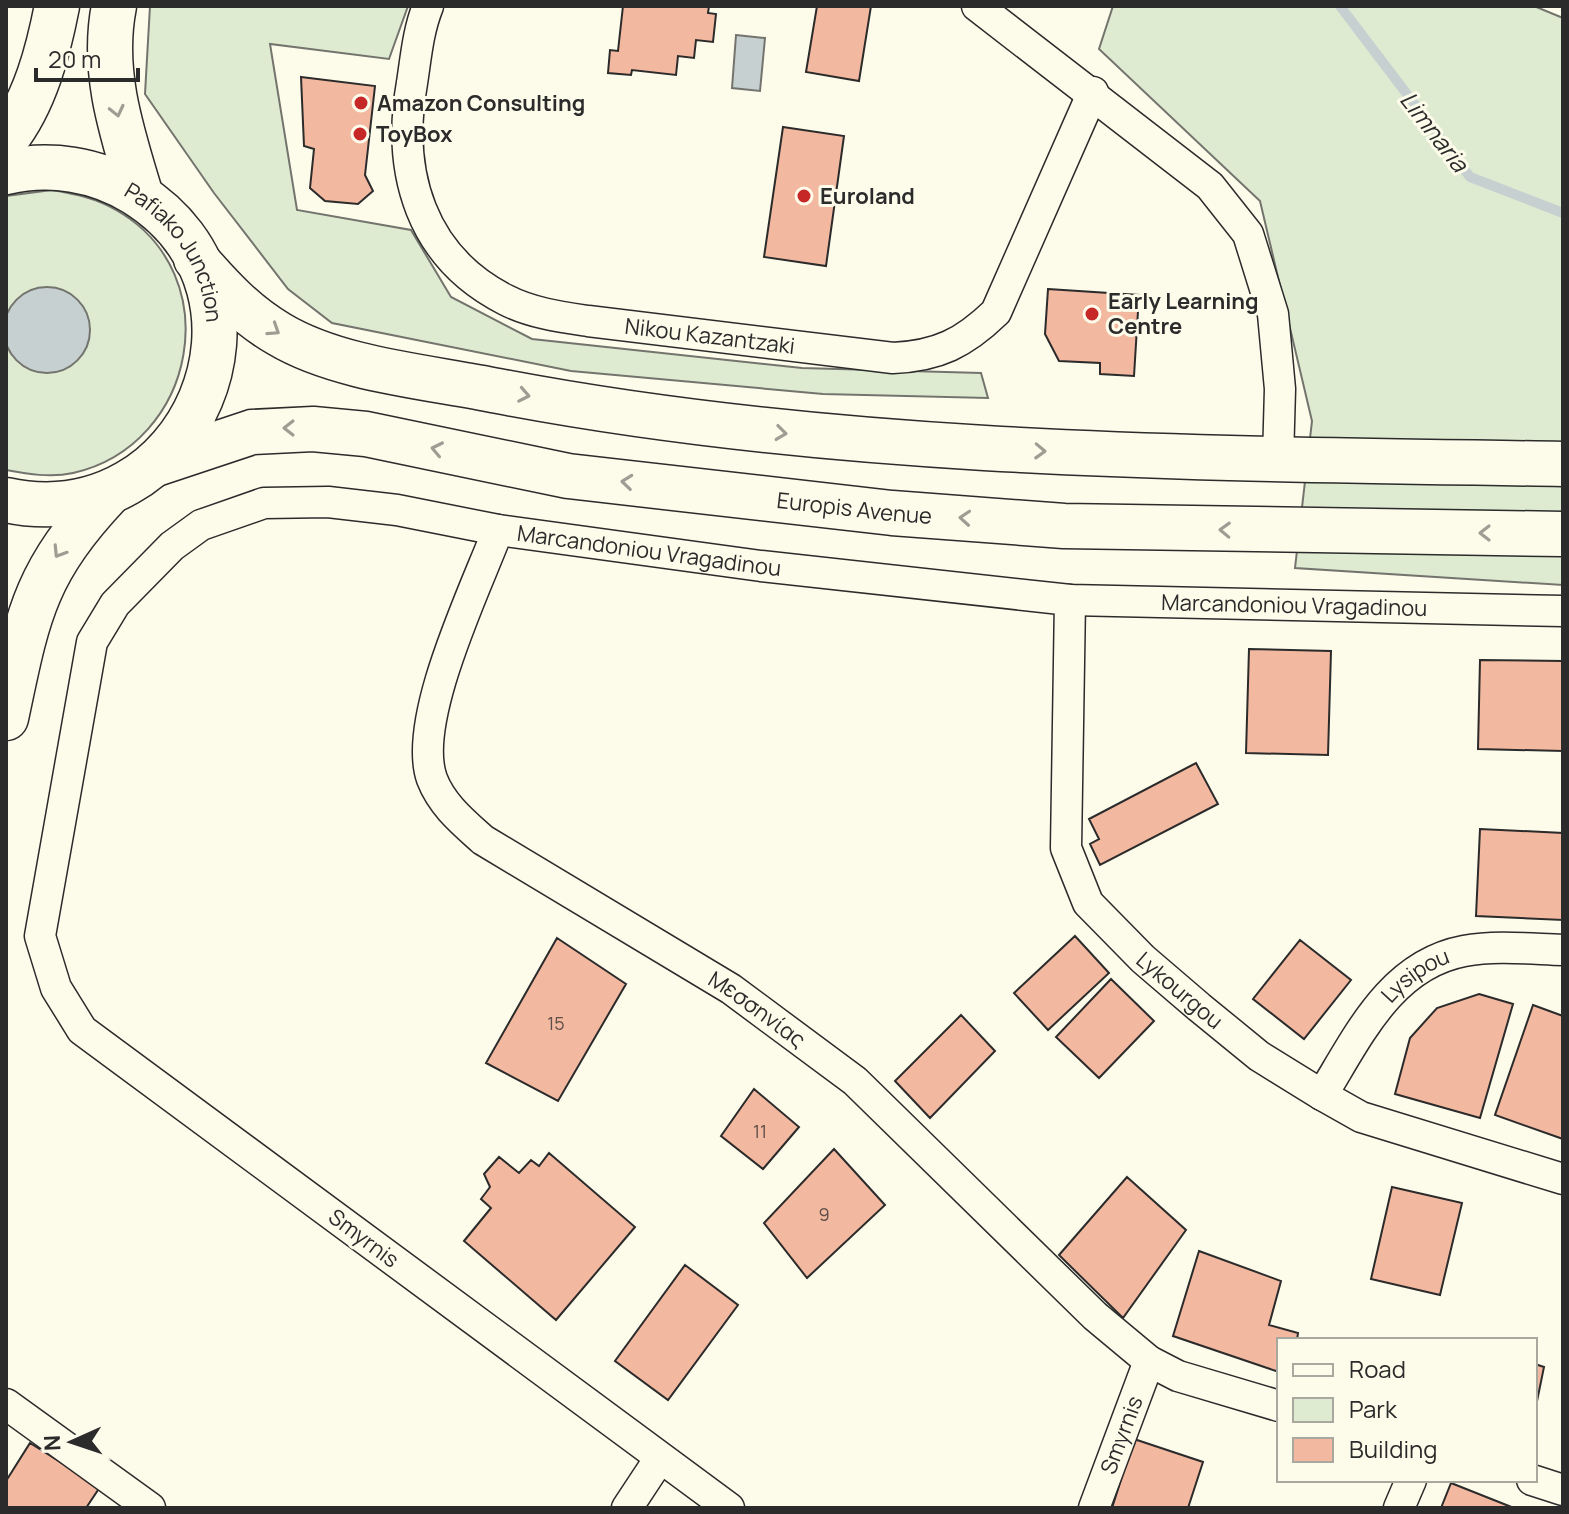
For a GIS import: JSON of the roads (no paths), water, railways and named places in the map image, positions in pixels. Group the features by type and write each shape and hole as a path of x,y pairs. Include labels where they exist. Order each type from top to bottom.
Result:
{"main road":[{"path":"6,139 23,115 34,88 57,6"},
{"path":"114,6 111,83 141,196"},
{"name":"Pafiako Junction","path":"6,172 44,167 78,170 110,180 141,196 172,224 196,259 210,297 213,358 195,417 156,464 109,493 60,504 6,500"},
{"path":"196,259 231,299 256,319 281,336 317,351 379,368 561,403 792,435 940,448 1563,464"},
{"name":"Europis Avenue","path":"156,464 252,432 313,429 366,434 568,476 892,513 1064,526 1563,534"},
{"path":"6,718 32,606 47,572 67,540 109,493"}],"street":[{"name":"Nikou Kazantzaki","path":"428,6 422,22 407,110 407,145 421,210 440,249 474,280 508,301 547,314 588,321 893,358 924,356 949,349 971,336 996,312 1093,92"},
{"path":"977,6 1093,92 1210,186 1248,234 1273,314 1280,389 1278,459"},
{"name":"Marcandoniou Vragadinou","path":"40,936 92,642 115,604 172,546 201,525 264,503 342,503 397,510 498,530 761,566 1070,600 1563,611"},
{"name":"Μεσσηνίας","path":"498,530 437,691 428,751 431,777 443,800 483,840 731,989 855,1081 1095,1316 1149,1361 1178,1376 1277,1405"},
{"name":"Lykourgou","path":"1070,600 1066,848 1088,903 1143,959 1199,1007 1259,1056 1322,1095 1361,1117 1563,1179"},
{"name":"Smyrnis","path":"40,936 56,988 82,1030 729,1508"},
{"name":"Lysipou","path":"1322,1095 1371,1016 1395,986 1415,970 1464,951 1500,948 1563,950"},
{"name":"Smyrnis","path":"1094,1508 1149,1361"},
{"path":"6,1404 150,1508"},
{"path":"627,1508 660,1458"},
{"path":"1399,1508 1410,1482"},
{"path":"1537,1482 1563,1490"}],"waterway":[{"name":"Limnaria","path":"1340,6 1470,177 1563,213"}],"place":[{"name":"Amazon Consulting","path":"361,103"},
{"name":"ToyBox","path":"360,134"},
{"name":"Euroland","path":"804,196"},
{"name":"Early Learning Centre","path":"1092,314"}]}
